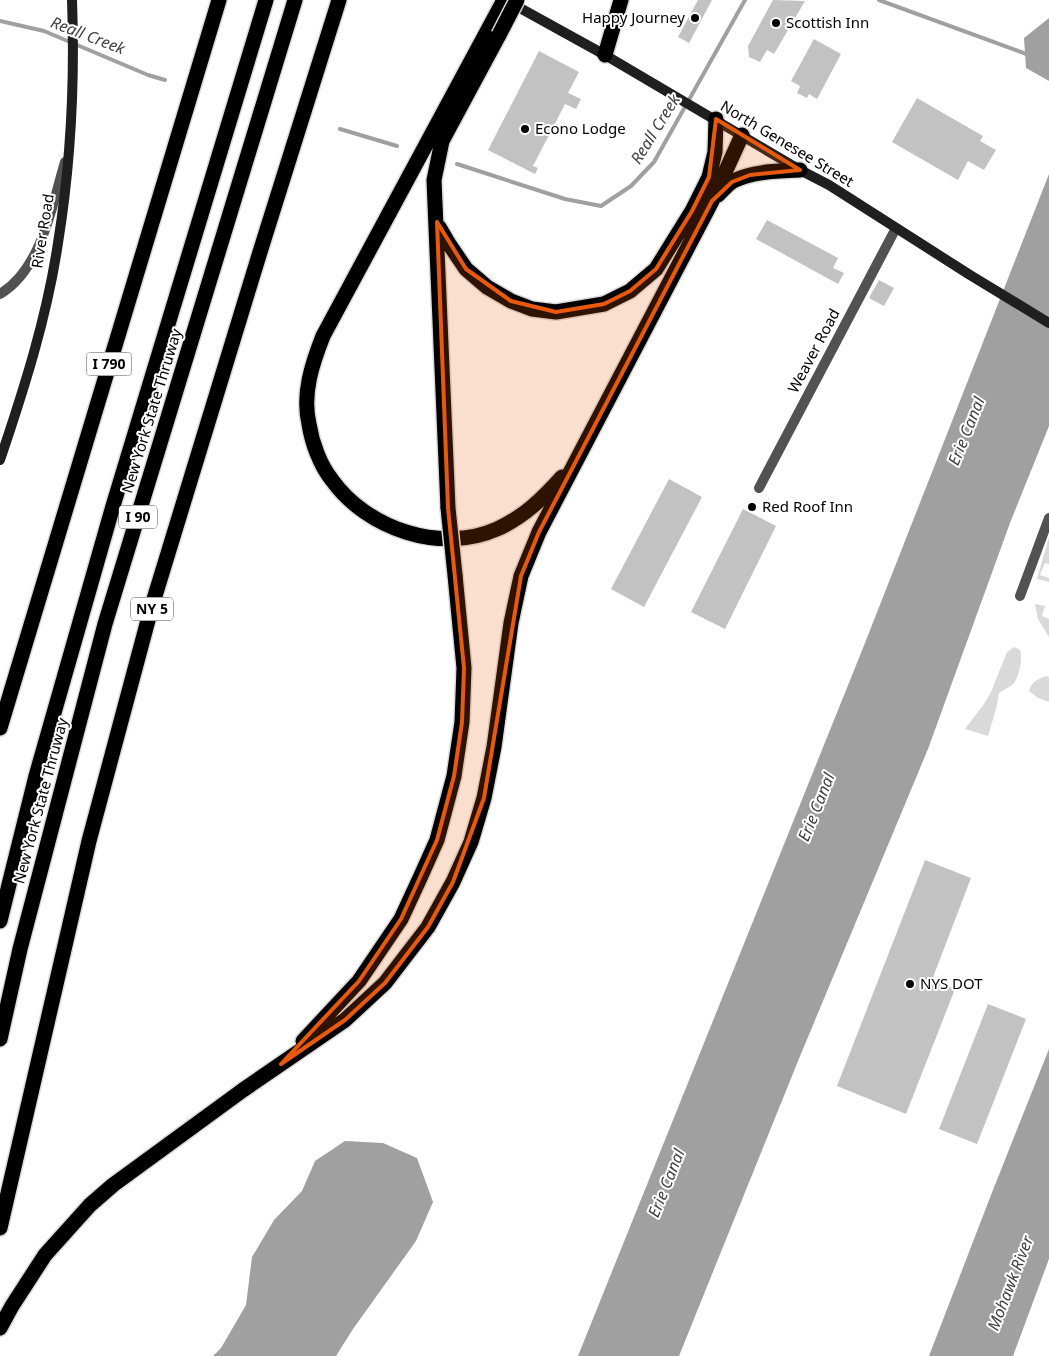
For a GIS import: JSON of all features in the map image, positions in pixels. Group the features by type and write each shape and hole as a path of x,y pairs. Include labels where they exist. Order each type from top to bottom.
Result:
{"highway":[{"name":"I 790","path":"0,728 219,0"},
{"name":"New York State Thruway","path":"0,921 36,776 110,515 266,0"},
{"name":"New York State Thruway","path":"0,1039 20,948 105,624 294,0"},
{"name":"NY 5","path":"0,1228 89,841 152,609 260,252 339,0"},
{"path":"281,1064 359,981 401,919 437,840 454,776 462,722 464,668 448,508 434,180 442,141 493,33 504,0"},
{"path":"517,0 493,33 322,336 312,364 307,400 308,424 319,458 332,480 355,505 387,526 440,540 475,536 497,529 524,514 545,495 579,457"},
{"path":"605,54 622,0"},
{"path":"437,222 448,244 466,269 487,287 511,301 532,309 556,312 604,304 630,291 656,268 692,211 709,177 715,152 716,119"},
{"path":"0,1328 45,1255 90,1205 113,1185 345,1020 384,983 428,927 453,882 471,842 484,798 494,747 510,622 521,576 538,532 712,201 742,135"},
{"path":"712,201 732,182 750,175 774,171 800,170"}],"main road":[{"name":"River Road","path":"0,460 21,399 42,324 58,244 74,85 72,0"},
{"name":"North Genesee Street","path":"504,0 605,54 800,170 829,185 1049,323"}],"street":[{"path":"0,294 9,289 20,278 31,262 69,149"},
{"name":"Weaver Road","path":"759,488 896,228"},
{"path":"1020,596 1049,518"}],"highlighted area":[{"path":"716,119 800,170 750,175 732,182 712,201 539,532 521,576 484,798 453,882 428,927 385,983 345,1020 281,1064 359,981 401,919 437,840 454,776 462,722 464,668 448,508 437,222 466,269 511,301 556,312 604,304 630,291 656,269 692,211 709,177"}],"shaded area":[{"path":"1049,537 1049,564 1045,563 1040,575 1049,578 1049,582 1037,579"},
{"path":"1035,604 1045,606 1042,616 1049,619 1049,637 1038,619"},
{"path":"1014,647 1020,650 1021,654 1019,673 1013,684 999,693 988,736 965,729 984,704 991,692 1007,652"},
{"path":"1046,676 1049,677 1049,702 1038,698 1029,691 1033,683"}],"water":[{"path":"1049,18 1049,81 1026,68 1024,38"},
{"name":"Erie Canal","path":"1049,174 1049,426 1010,523 928,749 798,1061 679,1356 578,1356 863,648"},
{"name":"Mohawk River","path":"1049,1049 1049,1259 1013,1356 929,1356 991,1195"},
{"path":"345,1141 383,1143 417,1158 433,1202 416,1241 336,1356 213,1356 221,1348 246,1305 252,1257 274,1220 302,1191 315,1161"}],"building":[{"name":"Happy Journey","path":"698,0 712,0 689,43 678,37"},
{"name":"Scottish Inn","path":"773,0 805,1 774,54 767,50 760,62 749,57 748,46"},
{"path":"814,39 841,54 817,99 809,94 807,98 797,93 800,86 791,81"},
{"name":"Econo Lodge","path":"539,51 579,72 568,93 581,99 576,109 565,104 533,166 538,168 535,174 488,150"},
{"path":"917,98 983,136 980,141 996,150 984,170 968,161 958,180 892,142"},
{"path":"767,220 838,258 833,268 844,273 838,284 756,239"},
{"path":"879,280 894,288 884,306 869,298"},
{"path":"669,479 702,497 644,607 611,589"},
{"path":"743,509 776,526 725,629 691,612"},
{"name":"NYS DOT","path":"925,860 971,878 932,980 955,989 906,1114 837,1086"},
{"path":"988,1004 1026,1019 977,1144 939,1129"}],"waterway":[{"name":"Reall Creek","path":"457,164 565,199 601,206 631,186 654,162 745,0"},
{"name":"Reall Creek","path":"879,0 1029,55"},
{"name":"Reall Creek","path":"0,21 44,31 148,75 165,80"},
{"name":"Reall Creek","path":"340,129 397,146"}],"place":[{"name":"Happy Journey","path":"695,18"},
{"name":"Scottish Inn","path":"776,23"},
{"name":"Econo Lodge","path":"525,129"},
{"name":"Red Roof Inn","path":"752,507"},
{"name":"NYS DOT","path":"910,984"}]}
